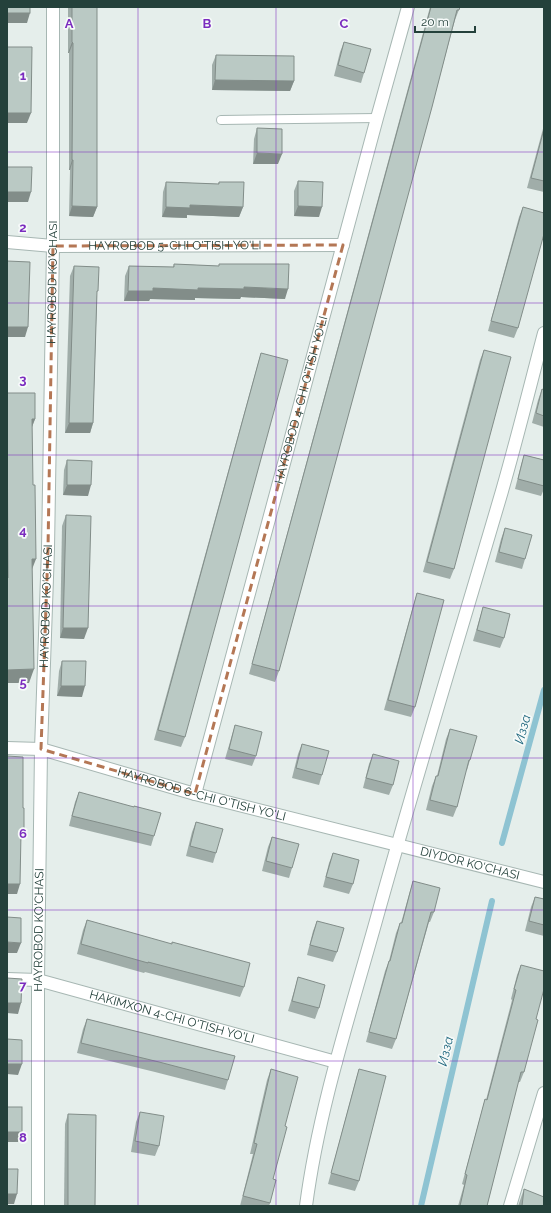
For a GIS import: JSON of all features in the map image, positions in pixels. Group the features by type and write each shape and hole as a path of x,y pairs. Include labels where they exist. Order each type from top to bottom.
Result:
{"street":[{"name":"HAYROBOD KO'CHASI","path":"38,1206 38,980 41,749 48,550 53,246 53,7"},
{"name":"HAYROBOD 4-CHI O'TISH YO'LI","path":"195,794 342,245 408,7"},
{"name":"HAYROBOD 5-CHI O'TISH YO'LI","path":"7,242 53,246 342,245"},
{"path":"306,1206 309,1182 336,1062 397,844 502,490 544,333"},
{"name":"HAYROBOD 6-CHI O'TISH YO'LI","path":"7,748 41,749 195,794 397,844"},
{"name":"DIYDOR KO'CHASI","path":"397,844 544,882"},
{"name":"HAKIMXON 4-CHI O'TISH YO'LI","path":"7,979 38,980 336,1062"},
{"path":"510,1206 542,1110 544,1093"}],"lane":[{"path":"221,120 377,118"}],"highlighted area":[{"path":"343,245 195,794 41,749 48,549 53,246"}],"building":[{"path":"7,7 30,7 30,13 7,13"},
{"path":"72,7 97,7 97,207 72,206"},
{"path":"431,7 460,7 459,10 457,10 279,671 252,664"},
{"path":"344,42 371,49 364,73 338,65"},
{"path":"7,47 32,47 31,113 7,113"},
{"path":"216,55 294,56 294,81 215,80"},
{"path":"257,128 282,129 282,154 257,153"},
{"path":"544,129 544,181 531,178"},
{"path":"7,167 32,167 31,192 7,192"},
{"path":"298,181 323,182 322,207 298,206"},
{"path":"166,182 219,184 219,182 244,182 243,207 190,205 190,208 166,207"},
{"path":"523,207 544,213 544,234 518,328 491,321"},
{"path":"7,261 30,262 28,327 7,327"},
{"path":"174,264 219,266 219,264 289,264 288,289 244,287 244,289 198,288 198,290 153,288 153,291 128,291 129,266 174,267"},
{"path":"74,266 99,267 93,423 69,423"},
{"path":"484,350 511,357 454,569 427,562"},
{"path":"261,353 288,360 185,737 158,730"},
{"path":"542,389 544,390 544,416 536,413"},
{"path":"7,393 35,393 35,419 32,419 36,559 32,559 34,669 7,670"},
{"path":"524,455 544,460 544,486 518,479"},
{"path":"67,460 92,461 91,485 67,485"},
{"path":"66,515 91,516 88,628 63,628"},
{"path":"505,528 532,535 525,559 499,552"},
{"path":"417,593 444,600 415,707 388,700"},
{"path":"483,607 510,614 504,638 477,630"},
{"path":"62,661 86,661 85,686 61,686"},
{"path":"235,725 262,732 256,756 229,749"},
{"path":"450,729 477,736 457,807 430,800"},
{"path":"302,744 329,751 322,775 296,768"},
{"path":"373,754 399,761 393,785 366,778"},
{"path":"7,756 23,757 24,833 21,833 20,884 7,884"},
{"path":"79,792 161,813 154,836 72,816"},
{"path":"196,822 223,829 216,853 190,846"},
{"path":"272,837 299,844 292,868 266,861"},
{"path":"333,853 359,860 353,884 326,877"},
{"path":"413,881 440,888 434,912 431,912 396,1039 369,1032"},
{"path":"535,897 544,899 544,925 529,921"},
{"path":"7,917 21,918 21,943 7,942"},
{"path":"87,920 172,944 172,942 250,963 244,987 148,963 81,944"},
{"path":"317,921 344,928 337,952 310,945"},
{"path":"521,965 544,971 544,989 536,1019 538,1020 524,1072 521,1072 487,1206 460,1206 467,1175 465,1174 485,1099 487,1100 516,990 514,989"},
{"path":"298,977 325,985 319,1008 292,1001"},
{"path":"7,978 22,979 21,1003 7,1003"},
{"path":"87,1019 235,1056 228,1080 81,1043"},
{"path":"7,1039 22,1040 22,1064 7,1064"},
{"path":"271,1069 298,1077 285,1126 287,1127 273,1179 276,1180 270,1203 243,1196 257,1144 254,1143"},
{"path":"359,1069 386,1076 359,1181 331,1173"},
{"path":"7,1107 22,1107 22,1132 7,1132"},
{"path":"140,1112 164,1116 159,1146 135,1141"},
{"path":"68,1114 96,1115 95,1206 68,1206"},
{"path":"7,1169 18,1169 17,1194 7,1194"},
{"path":"524,1189 544,1197 544,1206 522,1206"}],"waterway":[{"name":"Изза","path":"502,843 544,690"},
{"name":"Изза","path":"421,1206 492,901"}]}
